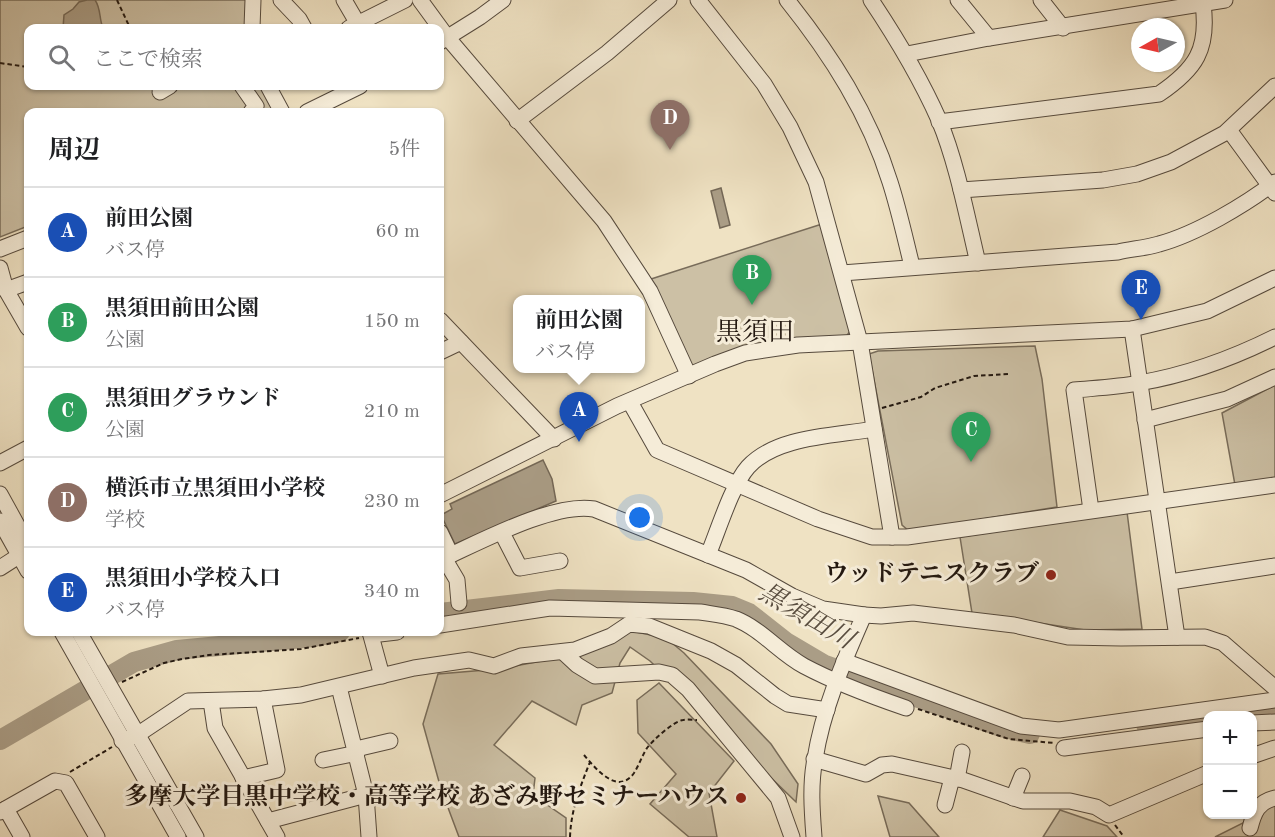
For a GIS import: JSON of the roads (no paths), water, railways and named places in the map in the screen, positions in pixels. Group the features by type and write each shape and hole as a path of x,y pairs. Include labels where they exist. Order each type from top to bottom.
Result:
{"street":[{"path":"252,24 253,0"},
{"path":"281,0 287,4 301,24"},
{"path":"344,0 353,24"},
{"path":"358,24 405,0"},
{"path":"420,0 434,24"},
{"path":"444,39 503,0"},
{"path":"517,121 607,53 669,0"},
{"path":"698,0 764,84 795,136 816,182 860,342 892,537"},
{"path":"787,0 817,37 850,88 872,134 890,182 912,266"},
{"path":"871,0 907,54 939,122 961,190 978,262"},
{"path":"958,0 989,38"},
{"path":"1041,0 1063,28"},
{"path":"907,54 989,38 1063,28 1225,0"},
{"path":"939,122 1159,94 1180,80 1197,59 1206,22 1203,4"},
{"path":"444,41 604,221 650,291 688,376"},
{"path":"961,190 1103,180 1137,174 1171,162 1229,130 1275,86"},
{"path":"245,90 256,106 255,108"},
{"path":"270,90 280,108"},
{"path":"315,108 352,90"},
{"path":"842,273 1118,252 1160,244 1193,231 1273,187 1229,130"},
{"path":"0,249 24,240"},
{"path":"0,268 6,290 24,321"},
{"path":"444,493 630,402 745,353 769,348 860,342 1132,329 1207,311 1275,278"},
{"path":"6,290 24,283"},
{"path":"444,324 554,439"},
{"path":"1132,329 1177,637"},
{"path":"1091,510 1074,390 1139,383 1198,368 1241,353 1275,337"},
{"path":"444,350 461,342"},
{"path":"1145,420 1227,399 1275,377"},
{"path":"630,402 657,450 818,519 872,537 907,537 1275,485"},
{"path":"708,555 737,484 747,468 763,453 782,445 874,429"},
{"path":"0,463 24,450"},
{"path":"0,494 24,547"},
{"path":"459,603 458,580 445,558 549,513 584,507 746,570 792,596 823,609 881,616 913,613 1014,625 1068,637 1121,639 1205,637 1223,643 1274,689"},
{"path":"0,521 24,549"},
{"path":"502,532 520,568 560,561"},
{"path":"0,568 24,552"},
{"path":"1170,582 1275,566"},
{"path":"444,624 550,608 700,612 737,620 804,666 906,708"},
{"path":"630,610 630,616 649,617 649,626"},
{"path":"814,837 811,808 814,759 837,680 864,615"},
{"path":"117,744 137,735 188,701 263,699 301,695 414,668 468,660 494,666 521,656 563,652 591,645 629,624 649,626 711,651 736,665 767,691 788,704 827,710"},
{"path":"64,636 96,694 117,744 177,837"},
{"path":"81,636 102,672 114,686 137,735 196,837"},
{"path":"371,636 382,676"},
{"path":"563,652 595,676 659,672 672,675 688,689 778,798 792,837"},
{"path":"843,663 1021,726 1039,729 1059,730 1274,689"},
{"path":"339,687 366,795 369,837"},
{"path":"243,778 277,770 263,699"},
{"path":"211,700 215,728 277,837"},
{"path":"1257,723 1275,722"},
{"path":"1064,748 1203,730"},
{"path":"323,760 390,741"},
{"path":"1257,754 1275,748"},
{"path":"945,805 962,752"},
{"path":"814,759 866,774 882,765 892,764 954,778 1023,801 1070,801 1096,807 1109,815 1203,775"},
{"path":"1014,798 1023,776"},
{"path":"21,837 3,811 55,781 66,783 97,837"},
{"path":"268,821 366,795"},
{"path":"1250,828 1254,814 1264,801 1275,798"}],"waterway":[{"name":"黒須田川","path":"444,613 559,599 693,602 732,606 749,613 786,642 825,665 1001,727 1030,734"},
{"name":"黒須田川","path":"0,740 134,662 177,650 319,636"},
{"name":"黒須田川","path":"1257,712 1275,710"},
{"name":"黒須田川","path":"1146,725 1203,719"}],"place":[{"name":"横浜市立黒須田小学校","path":"670,150"},
{"name":"黒須田前田公園","path":"752,305"},
{"name":"黒須田小学校入口","path":"1141,320"},
{"name":"前田公園","path":"579,442"},
{"name":"黒須田グラウンド","path":"971,462"},
{"name":"ウッドテニスクラブ","path":"1051,575"},
{"name":"多摩大学目黒中学校・高等学校 あざみ野セミナーハウス","path":"741,798"}],"district":[{"name":"黒須田","path":"755,333"}]}
